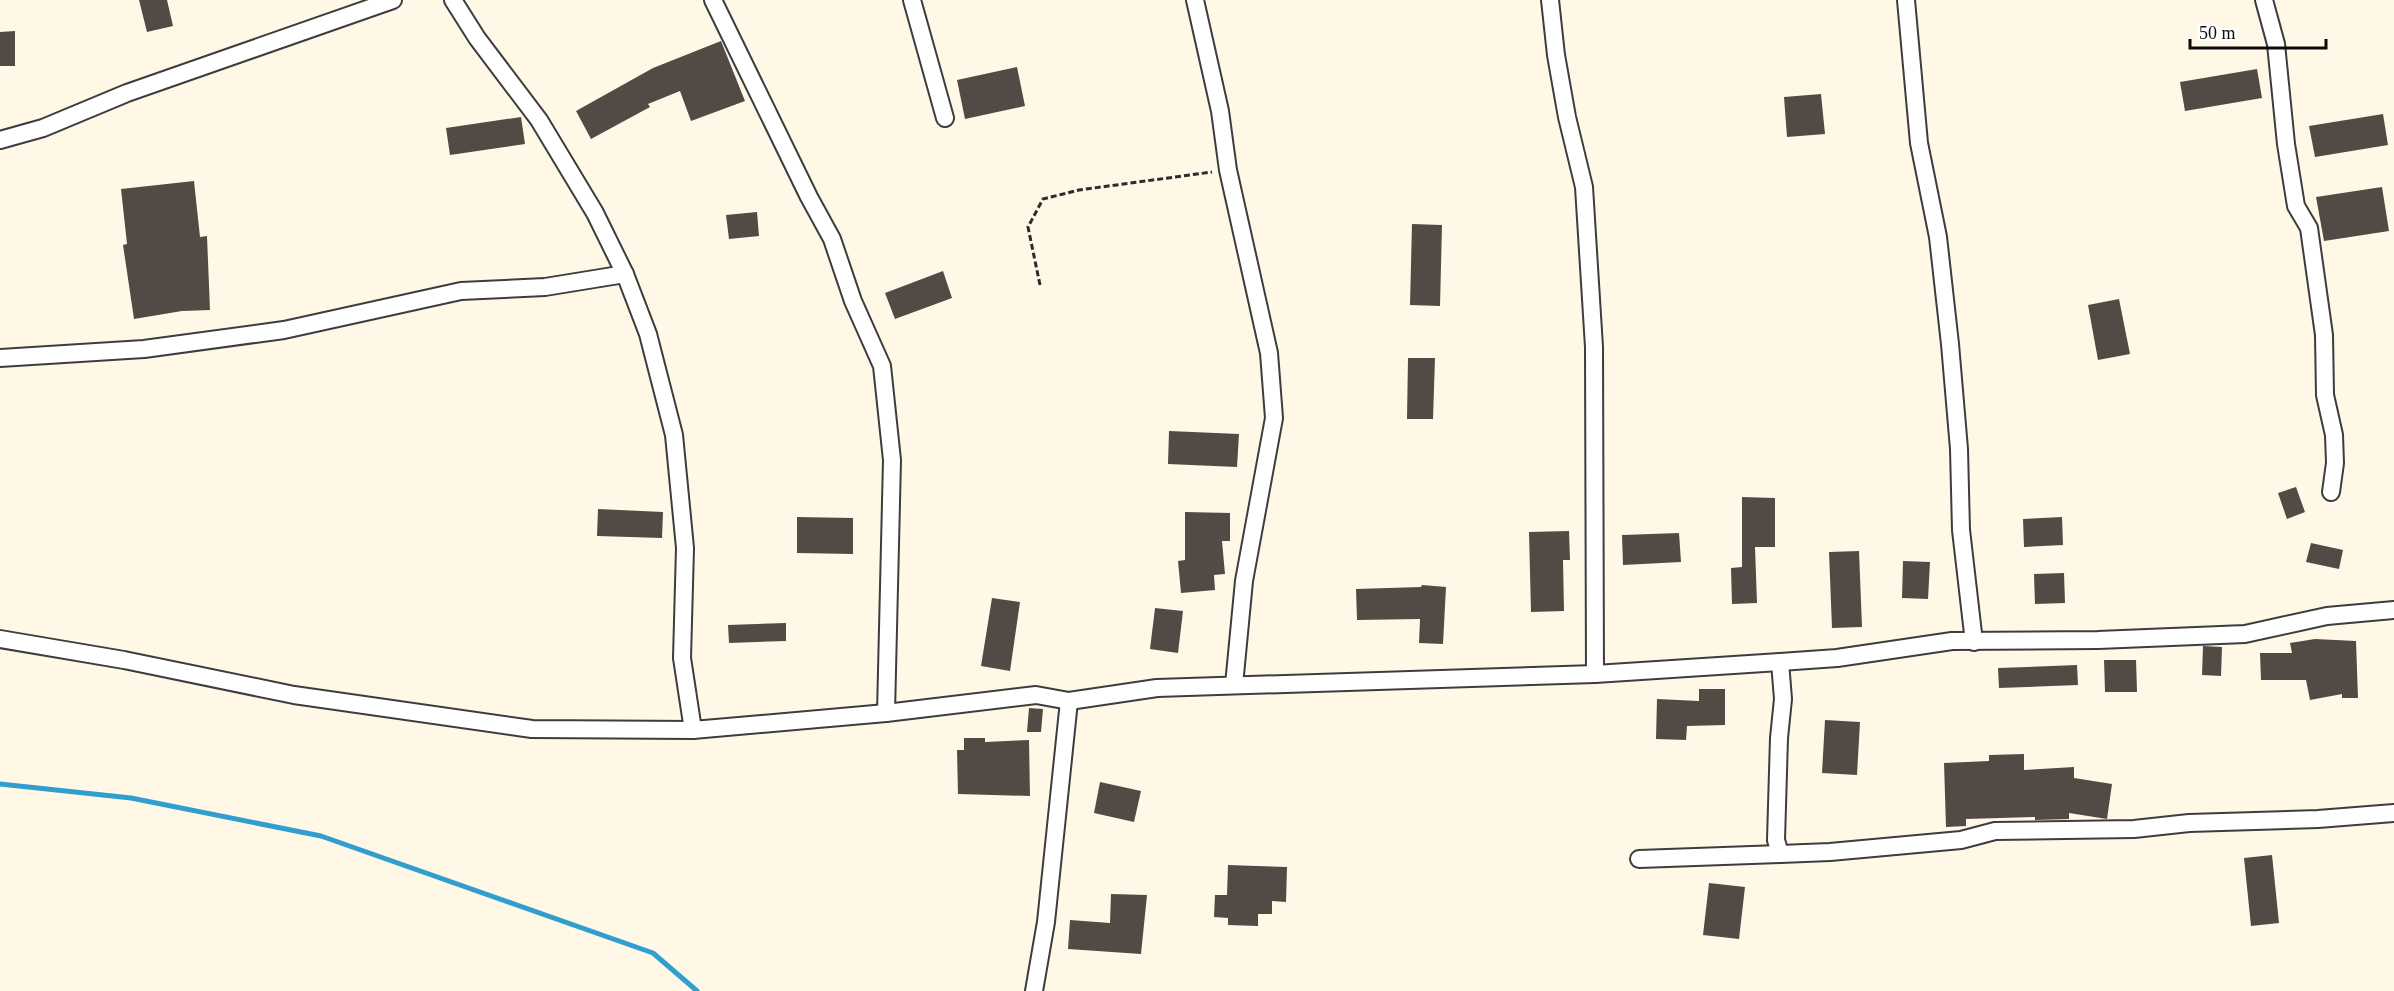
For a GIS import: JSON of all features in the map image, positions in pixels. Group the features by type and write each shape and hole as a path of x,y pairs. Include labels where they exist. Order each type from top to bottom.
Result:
{"street":[{"path":"0,140 43,128 128,93 393,0"},
{"path":"453,0 477,38 539,120 596,213 625,274 648,334 674,435 685,548 682,658 693,730"},
{"path":"713,0 809,197 832,239 853,301 882,366 892,460 886,713"},
{"path":"912,0 945,118"},
{"path":"1195,0 1220,111 1228,170 1269,353 1274,418 1244,581 1234,685"},
{"path":"1550,0 1556,56 1565,107 1584,187 1594,347 1595,674"},
{"path":"1906,0 1919,143 1938,237 1950,344 1959,449 1961,530 1974,642"},
{"path":"2264,0 2276,44 2286,144 2296,206 2309,228 2324,335 2325,394 2334,435 2335,463 2331,492"},
{"path":"0,358 144,349 284,330 461,291 545,287 625,274"},
{"path":"0,639 124,660 294,695 532,729 693,730 886,713 1036,695 1069,701 1157,688 1595,674 1837,658 1952,641 2245,634 2327,616 2394,610"},
{"path":"1780,662 1783,699 1776,840 1780,854"},
{"path":"1034,991 1046,922 1069,701"},
{"path":"1639,859 1830,852 1961,840 1995,831 2134,829 2189,823 2318,819 2394,813"}],"path":[{"path":"1040,285 1028,227 1043,198 1079,190 1228,170"}],"building":[{"path":"139,0 167,0 173,26 147,32"},
{"path":"15,31 15,66 0,66 0,32"},
{"path":"721,41 745,101 691,121 680,91 648,104 650,107 591,139 576,111 653,68"},
{"path":"1017,67 1025,106 965,119 957,80"},
{"path":"2257,69 2262,98 2185,111 2180,82"},
{"path":"1821,94 1825,134 1787,137 1784,97"},
{"path":"2383,114 2388,145 2315,157 2309,126"},
{"path":"521,117 525,144 450,155 446,128"},
{"path":"194,181 200,237 207,236 210,310 182,311 134,319 123,245 127,244 121,189"},
{"path":"2382,187 2389,231 2324,241 2316,197"},
{"path":"757,212 759,236 729,239 726,215"},
{"path":"1412,224 1442,225 1440,306 1410,305"},
{"path":"943,271 952,298 895,319 885,293"},
{"path":"2119,299 2130,354 2098,360 2088,305"},
{"path":"1408,358 1435,358 1433,419 1407,419"},
{"path":"1169,431 1239,434 1237,467 1168,464"},
{"path":"2296,487 2305,512 2287,519 2278,493"},
{"path":"1742,497 1775,498 1775,547 1755,547 1757,603 1732,604 1731,568 1742,567"},
{"path":"598,509 663,512 662,538 597,536"},
{"path":"1185,512 1230,513 1230,541 1222,541 1225,574 1214,575 1215,590 1181,593 1178,561 1185,560"},
{"path":"797,517 853,518 853,554 797,553"},
{"path":"2062,517 2063,545 2024,547 2023,519"},
{"path":"1569,531 1570,560 1563,560 1564,611 1531,612 1529,532"},
{"path":"1679,533 1681,562 1623,565 1622,535"},
{"path":"2311,543 2343,550 2339,569 2306,562"},
{"path":"1859,551 1862,627 1832,628 1829,552"},
{"path":"1903,561 1930,562 1928,599 1902,598"},
{"path":"2064,573 2065,603 2035,604 2034,574"},
{"path":"1422,585 1446,587 1443,644 1419,643 1420,619 1357,620 1356,589 1421,587"},
{"path":"992,598 1020,602 1010,671 981,666"},
{"path":"1155,608 1183,611 1178,653 1150,649"},
{"path":"786,623 786,641 729,643 728,625"},
{"path":"2315,639 2356,641 2358,698 2342,698 2342,694 2310,700 2306,680 2261,680 2260,653 2292,653 2290,643"},
{"path":"2203,646 2222,647 2221,676 2202,675"},
{"path":"2104,660 2136,660 2137,692 2105,692"},
{"path":"2077,665 2078,685 1999,688 1998,668"},
{"path":"1699,689 1725,689 1725,725 1687,726 1686,740 1656,739 1657,699 1699,701"},
{"path":"1029,708 1043,709 1041,732 1027,732"},
{"path":"1825,720 1860,722 1857,775 1822,773"},
{"path":"964,738 985,738 985,742 1029,740 1030,796 958,794 957,750 964,750"},
{"path":"2024,754 2024,770 2074,767 2074,778 2112,784 2107,819 2069,813 2069,819 2035,820 2035,817 1966,819 1966,826 1946,827 1944,763 1989,761 1989,755"},
{"path":"1100,782 1141,791 1134,822 1094,813"},
{"path":"2272,855 2279,923 2251,926 2244,858"},
{"path":"1228,865 1287,867 1286,902 1272,901 1272,914 1258,914 1258,926 1228,925 1228,918 1214,917 1215,895 1227,895"},
{"path":"1709,883 1745,887 1739,939 1703,935"},
{"path":"1111,894 1147,895 1141,954 1068,949 1070,920 1110,923"}],"waterway":[{"path":"0,784 131,798 321,836 653,953 697,991"}]}
